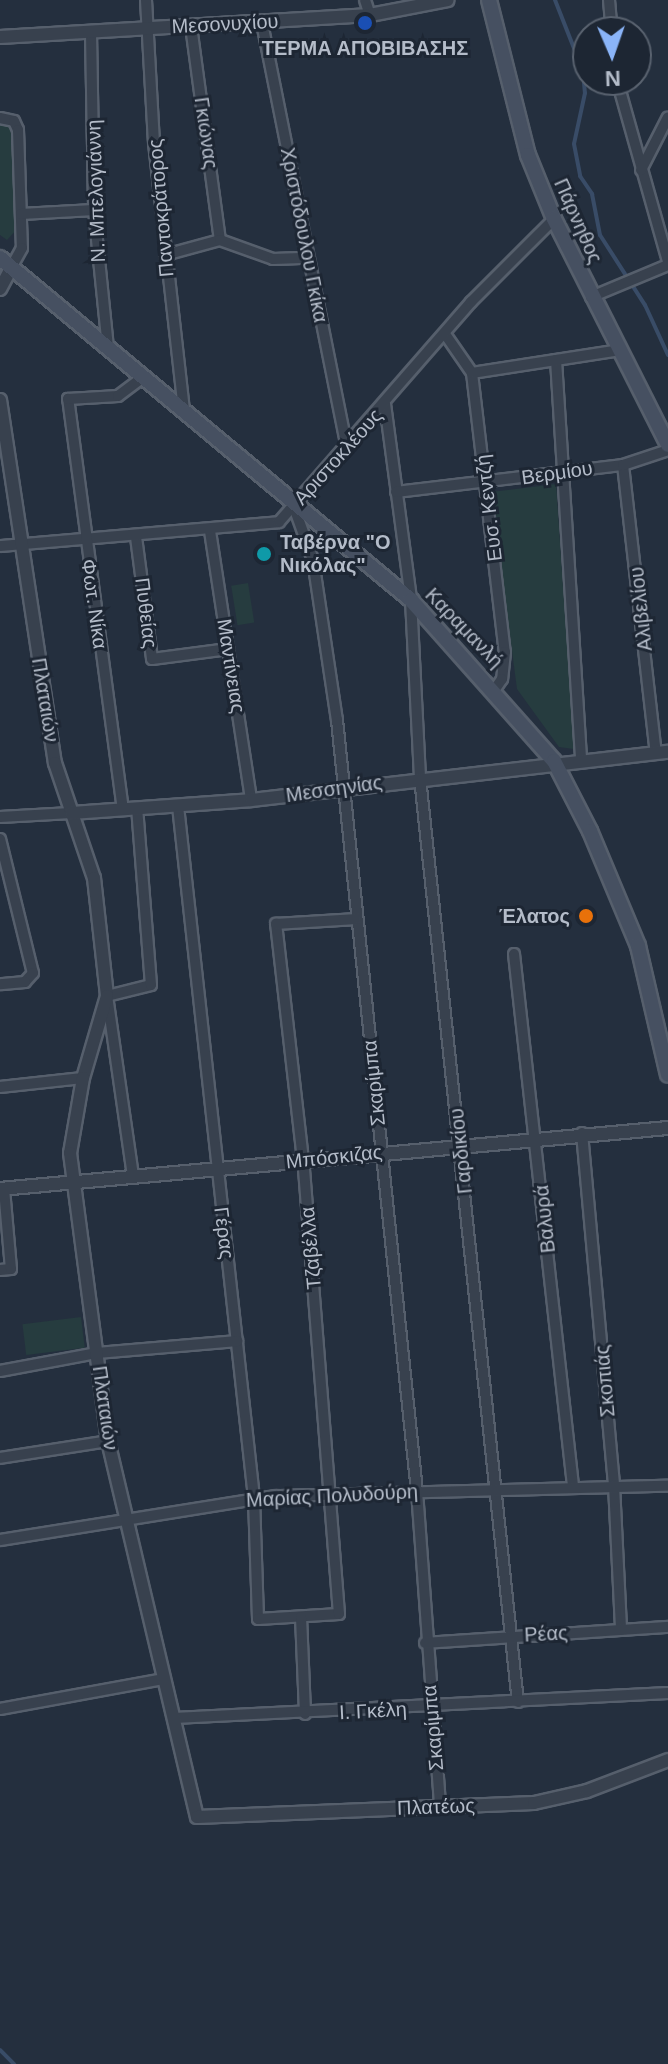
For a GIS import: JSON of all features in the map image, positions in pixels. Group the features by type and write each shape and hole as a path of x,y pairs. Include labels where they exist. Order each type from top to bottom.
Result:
{"main road":[{"name":"Πάρνηθος","path":"489,0 528,155 591,297 668,448"},
{"name":"Καραμανλή","path":"6,263 294,507 411,600 495,689 554,761 590,831 638,946 668,1075"}],"street":[{"name":"Παντοκράτορος","path":"146,0 165,255 185,414"},
{"path":"365,0 370,15"},
{"name":"Μεσονυχίου","path":"0,37 370,15 398,5 448,0"},
{"name":"Χριστόδουλου Γκίκα","path":"262,23 347,447"},
{"name":"Γκιώνας","path":"191,26 220,240"},
{"name":"Ν. Μπελογιάννη","path":"91,33 94,210 108,349"},
{"path":"591,297 668,264 621,96"},
{"path":"641,170 668,117"},
{"path":"0,118 17,124 22,248 6,263 0,289"},
{"path":"21,214 94,210"},
{"name":"Αριστοκλέους","path":"0,546 86,542 279,522 445,334 554,219"},
{"path":"165,255 220,240 273,259 308,258"},
{"name":"Ευσ. Κεντζή","path":"445,334 472,373 487,482 505,662 495,689"},
{"path":"472,373 620,350"},
{"path":"556,360 560,472 581,759"},
{"name":"Φωτ. Νίκα","path":"123,810 68,399 118,396 142,378"},
{"name":"Πλαταιών","path":"0,400 55,763 94,878 107,996 133,1176"},
{"name":"Γαρδικίου","path":"385,404 411,600 420,778 518,1702"},
{"name":"Βερμίου","path":"396,492 623,465 668,448"},
{"name":"Αλιβελίου","path":"623,465 662,753"},
{"name":"Σκαρίμπα","path":"294,507 313,560 342,788 417,1491 425,1643 440,1807"},
{"name":"Μαντίνειας","path":"210,531 251,800"},
{"name":"Πυθείας","path":"136,537 152,659 228,649"},
{"name":"Μεσσηνίας","path":"0,817 251,800 554,761 662,753"},
{"name":"Γέρας","path":"178,806 254,1498 258,1619 301,1617"},
{"path":"107,996 151,985 137,809"},
{"path":"0,839 6,888 33,973 25,982 0,984"},
{"name":"Τζαβέλλα","path":"301,1617 339,1614 333,1494 303,1160 276,924 356,919"},
{"name":"Βαλυρά","path":"514,954 537,1138 573,1486"},
{"name":"Πλαταιών","path":"107,996 83,1078 70,1153 108,1441 197,1817"},
{"path":"0,1087 83,1078"},
{"name":"Μπόσκιζας","path":"2,1189 582,1133 668,1128"},
{"name":"Σκοπιάς","path":"582,1133 614,1485 621,1630"},
{"path":"0,1270 11,1269 2,1189"},
{"path":"0,1371 97,1353 237,1341"},
{"path":"0,1458 108,1441"},
{"name":"Μαρίας Πολυδούρη","path":"0,1540 254,1498 497,1487 668,1486"},
{"path":"301,1617 305,1714"},
{"name":"Ρέας","path":"425,1643 668,1627"},
{"path":"0,1709 164,1679"},
{"name":"Ι. Γκέλη","path":"174,1718 431,1708 668,1693"},
{"name":"Πλατέως","path":"197,1817 551,1801 668,1760"}],"green space":[{"path":"0,122 15,129 18,228 7,240 0,235"},
{"path":"556,484 574,749 559,747 517,689 491,492"},
{"path":"248,583 254,623 237,625 231,586"},
{"path":"81,1317 85,1348 26,1355 22,1324"}],"waterway":[{"path":"555,0 583,71 585,93 574,144 580,176 592,194 600,235 645,305 668,355"},
{"path":"0,2050 14,2064"}],"place":[{"name":"ΤΕΡΜΑ ΑΠΟΒΙΒΑΣΗΣ","path":"365,23"},
{"name":"Ταβέρνα \"Ο Νικόλας\"","path":"264,554"},
{"name":"Έλατος","path":"586,916"}]}
